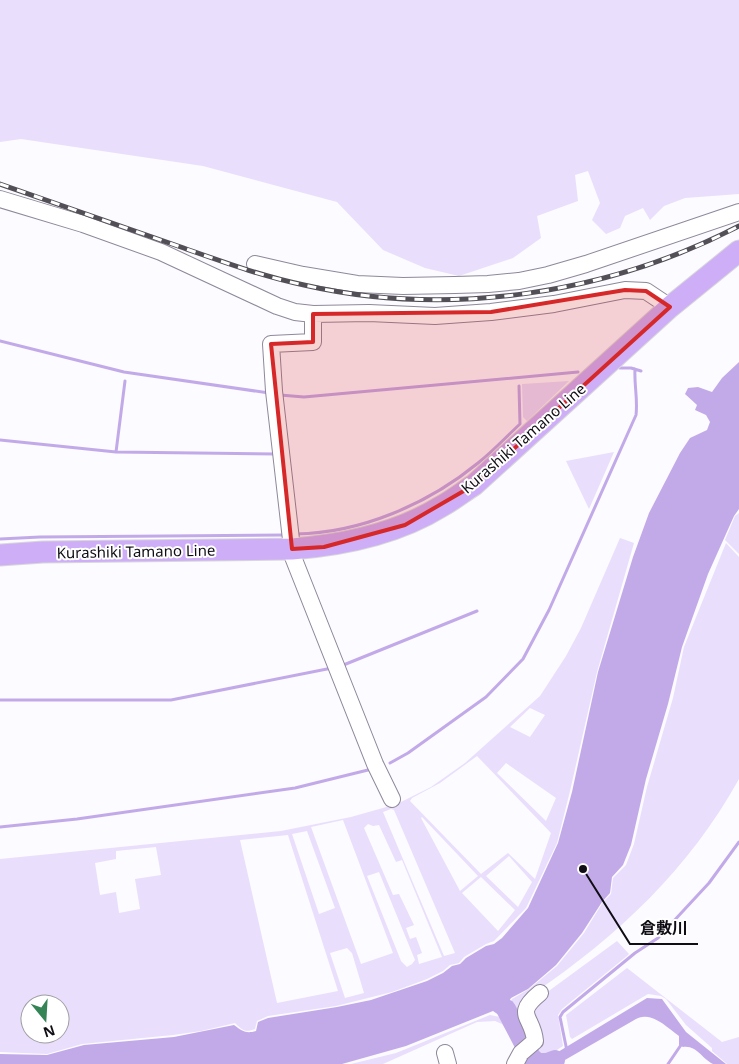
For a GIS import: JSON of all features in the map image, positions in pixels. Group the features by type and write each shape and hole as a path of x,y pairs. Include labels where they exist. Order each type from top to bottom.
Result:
{"main road":[{"name":"Kurashiki Tamano Line","path":"0,555 292,540 324,547 360,540 405,525 441,507 474,485 670,307 739,251"}],"street":[{"path":"0,199 161,252 277,306 295,312 435,316 491,312 554,304 624,290 646,291 670,307"},
{"path":"255,264 303,276 357,284 438,285 519,281 586,264 739,212"},
{"path":"313,314 313,342 271,344 274,394 293,557 376,768 392,799"},
{"path":"515,1064 518,1056 535,1041 526,1010 530,1001 540,993"}],"highlighted area":[{"path":"625,290 646,291 670,307 474,485 405,525 324,547 292,549 271,344 313,342 313,314 491,312"}],"shaded area":[{"path":"0,0 739,0 739,194 685,198 664,206 650,220 643,208 625,216 620,228 606,234 592,220 600,203 588,171 575,175 578,201 537,216 541,238 513,258 459,276 425,268 383,250 337,202 203,166 21,139 0,142"},
{"path":"739,362 739,509 708,574 682,647 646,779 631,845 623,865 612,877 610,893 582,933 556,965 528,989 511,998 508,1003 522,1027 521,1031 516,1035 493,1011 406,1046 342,1064 0,1064 0,1054 47,1055 84,1045 174,1037 234,1025 244,1031 256,1031 258,1022 268,1018 371,1000 427,981 452,966 460,964 466,958 502,938 528,908 558,843 572,792 598,672 633,557 649,513 680,453 690,438 707,430 710,422 706,415 695,410 697,405 685,394 688,388 698,387 712,392 722,378"},
{"path":"569,381 527,421 523,417 522,384"},
{"path":"614,452 589,509 566,461"},
{"path":"739,513 739,554 725,540 735,516"},
{"path":"620,538 634,543 597,672 557,843 526,908 494,941 464,957 459,963 450,965 427,979 392,992 336,1006 268,1016 257,1021 255,1029 249,1031 244,1030 235,1023 173,1035 82,1044 47,1054 0,1052 0,859 281,831 351,817 397,804 431,787 465,763 540,696 566,656 581,628","holes":["530,708 545,715 530,737 510,727","477,756 551,833 535,879 508,853 481,874 410,801 412,798 440,783","506,763 556,798 546,821 497,773","391,809 394,810 455,953 444,956 383,812","422,817 478,876 460,891 421,818","343,820 393,953 361,964 311,827","368,824 373,826 379,825 396,862 402,860 442,957 419,964 417,955 422,953 416,937 410,939 406,928 414,925 399,894 393,895 364,828","307,831 335,908 319,914 292,834","288,835 338,991 277,1003 240,840","156,847 161,875 135,879 140,909 119,913 116,892 100,895 95,863 116,859 116,851","509,856 532,882 518,907 486,876","379,872 415,960 407,967 401,961 367,876","481,877 515,910 498,931 462,893","347,948 352,953 364,993 345,998 330,953"]},
{"path":"726,543 739,557 739,779 698,842 649,898 623,924 594,948 534,993 525,1032 510,1003 512,999 529,989 557,966 584,933 603,902 611,894 613,878 626,865 634,844 647,787 673,698 684,647"},
{"path":"617,941 629,954 562,1009 558,1015 563,1046 547,1055 537,1055 532,1048 531,1004"},
{"path":"627,968 722,1042 739,1037 739,1064 727,1064 686,1025 666,999 661,996 648,994 572,1039 566,1015"},
{"path":"647,998 662,999 686,1032 726,1064 713,1064 696,1050 679,1045 679,1036 659,1021 648,1017 636,1019 558,1064 532,1064 529,1062 533,1056 544,1058 553,1055"},
{"path":"490,1015 500,1017 514,1036 511,1037 502,1024 495,1021 477,1022 383,1064 351,1064 396,1053"}],"waterway":[{"path":"0,341 124,372 269,393"},
{"path":"620,368 631,368 641,371"},
{"path":"390,763 408,753 486,697 523,659 549,610 636,415 635,369"},
{"path":"280,395 304,397 578,372"},
{"path":"116,452 125,381"},
{"path":"296,534 345,528 393,514 438,491 458,478 484,458 520,424 519,386"},
{"path":"0,440 116,452 276,454"},
{"path":"0,539 284,535"},
{"path":"341,666 477,611"},
{"path":"0,700 171,700 332,668"},
{"path":"0,827 77,819 295,788 372,769"},
{"path":"567,1051 560,1017 563,1012 635,953 658,938 709,883 739,842"},
{"path":"506,1009 531,1057 537,1063 547,1063 555,1060"},
{"path":"668,1064 683,1042"}],"railway":[{"path":"0,184 271,277 359,295 415,299 471,299 527,293 582,283 636,269 689,249 739,226"}],"place":[{"name":"倉敷川","path":"583,869"}]}
